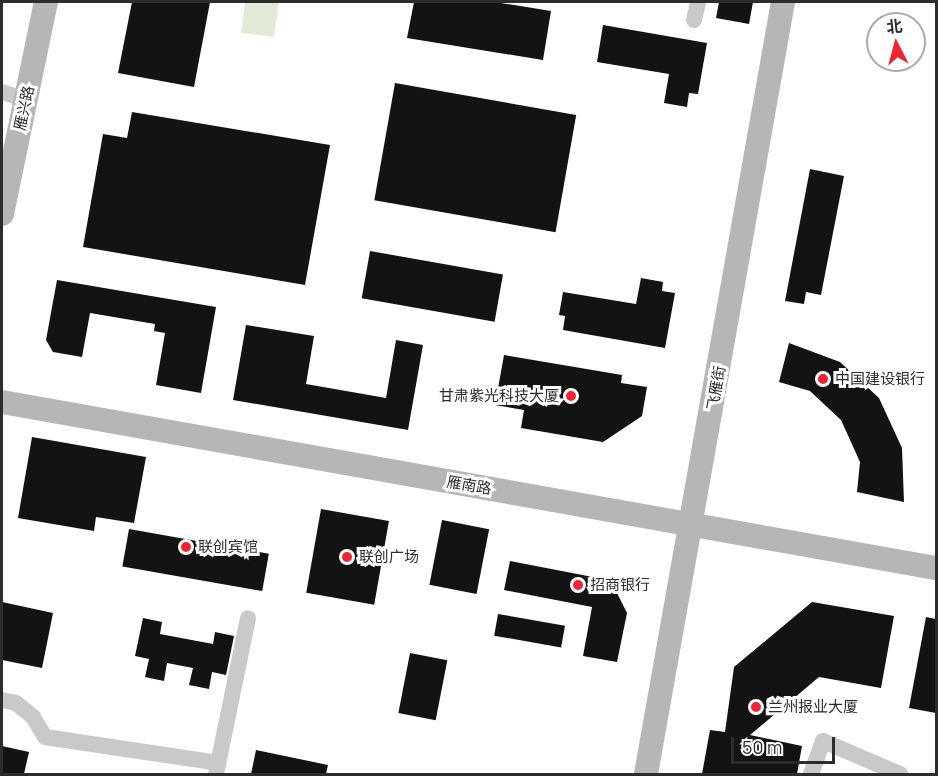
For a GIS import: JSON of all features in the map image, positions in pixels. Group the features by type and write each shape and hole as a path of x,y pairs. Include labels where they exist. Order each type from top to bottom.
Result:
{"main road":[{"name":"雁兴路","path":"2,214 46,2"},
{"name":"飞雁街","path":"646,774 693,524 783,2"},
{"name":"雁南路","path":"2,402 936,568"}],"street":[{"path":"694,20 698,2"},
{"path":"2,92 26,100"},
{"path":"2,700 16,703 33,717 45,738 217,769 248,618"},
{"path":"811,774 823,741 900,774"}],"green space":[{"path":"245,2 279,2 274,37 241,33"}],"building":[{"path":"132,2 210,2 194,87 118,73"},
{"path":"414,2 495,2 551,11 543,60 407,38"},
{"path":"719,2 753,2 749,24 716,18"},
{"path":"603,25 707,43 698,94 689,93 687,107 664,103 669,74 597,62"},
{"path":"395,83 576,115 556,232 374,200"},
{"path":"132,112 330,145 305,285 83,247 103,134 127,138"},
{"path":"810,169 844,176 821,295 806,292 804,304 785,301"},
{"path":"370,251 503,274 495,322 362,298"},
{"path":"641,278 663,282 662,291 675,293 665,348 563,330 565,316 559,315 563,292 636,304"},
{"path":"57,280 216,307 201,393 156,385 165,333 154,331 155,324 90,313 82,357 53,352 46,340"},
{"path":"246,325 314,336 306,384 386,398 396,340 423,345 408,430 233,400"},
{"path":"789,343 840,362 879,398 902,448 904,502 857,492 860,462 841,420 810,391 779,382"},
{"name":"甘肃紫光科技大厦","path":"504,355 622,375 621,383 647,387 642,416 603,442 521,428 524,410 495,405"},
{"path":"32,437 146,457 134,523 96,517 94,531 18,518"},
{"name":"联创广场","path":"321,509 389,521 374,605 306,593"},
{"path":"442,520 489,529 477,594 429,585"},
{"path":"129,529 269,554 262,591 122,566"},
{"path":"510,561 598,578 614,587 627,613 617,662 583,656 592,607 504,590"},
{"path":"2,602 53,613 42,668 2,660"},
{"name":"兰州报业大厦","path":"812,602 894,616 881,688 819,677 750,735 802,746 797,774 702,774 710,730 725,732 734,667"},
{"path":"498,614 565,626 561,647 494,636"},
{"path":"926,617 936,619 936,713 909,708"},
{"path":"143,618 162,622 160,634 213,644 215,632 234,636 226,675 212,672 209,689 189,685 193,668 167,663 164,681 145,677 149,659 135,656"},
{"path":"410,653 447,660 436,720 398,713"},
{"path":"2,746 29,752 24,774 2,774"},
{"path":"256,750 328,765 326,774 251,774"}],"place":[{"name":"中国建设银行","path":"823,379"},
{"name":"甘肃紫光科技大厦","path":"571,396"},
{"name":"联创宾馆","path":"186,547"},
{"name":"联创广场","path":"347,557"},
{"name":"招商银行","path":"578,585"},
{"name":"兰州报业大厦","path":"756,707"}]}
